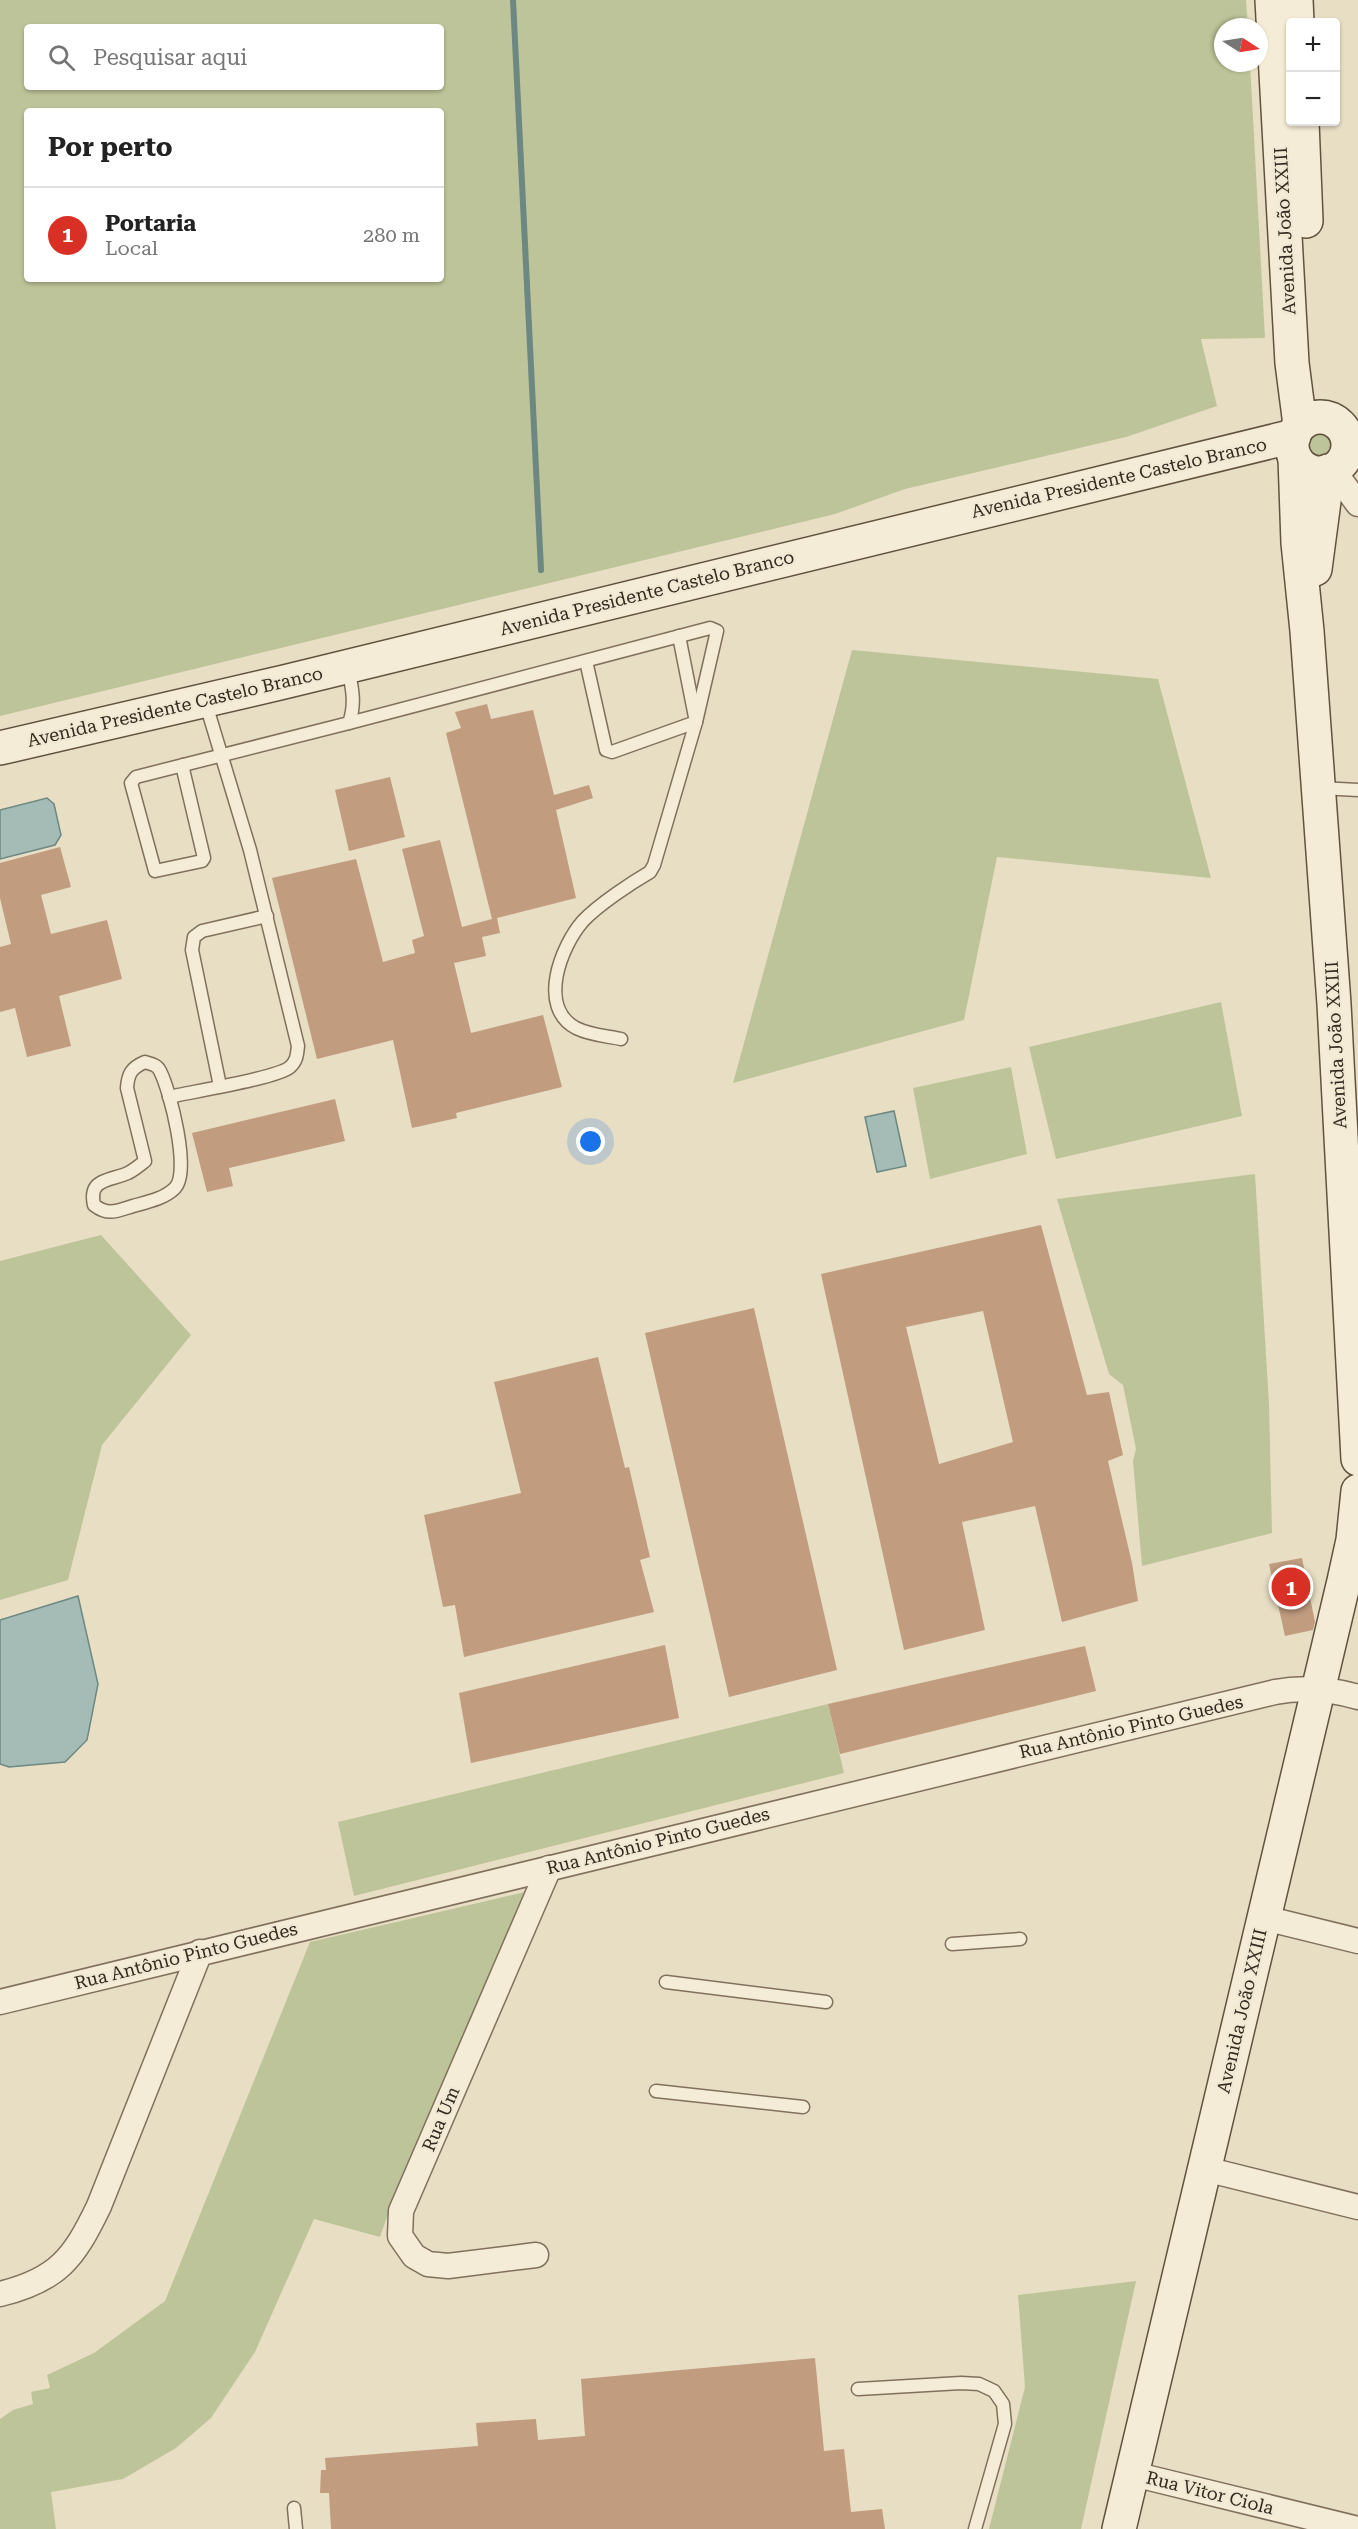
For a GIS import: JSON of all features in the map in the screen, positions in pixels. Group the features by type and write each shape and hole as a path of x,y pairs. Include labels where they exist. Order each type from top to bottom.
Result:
{"main road":[{"name":"Avenida João XXIII","path":"1272,0 1292,363 1322,446"},
{"path":"1296,0 1298,18"},
{"name":"Avenida João XXIII","path":"1302,126 1310,322 1322,446 1298,543 1307,631 1334,1004 1358,1460"},
{"name":"Avenida Presidente Castelo Branco","path":"0,748 1322,446"},
{"name":"Avenida João XXIII","path":"1119,2529 1353,1540 1358,1491"}],"street":[{"path":"1322,446 1358,504"},
{"name":"Rua Antônio Pinto Guedes","path":"0,2002 1275,1692 1300,1689 1318,1690 1358,1697"},
{"name":"Rua Um","path":"536,2256 448,2266 428,2264 414,2256 400,2236 401,2211 549,1868"},
{"path":"1264,1918 1358,1941"},
{"path":"0,2294 45,2278 66,2262 84,2237 200,1952"},
{"path":"1205,2169 1358,2207"},
{"name":"Rua Vitor Ciola","path":"1133,2474 1358,2529"}],"lane":[{"path":"182,765 204,858 202,861 155,871 131,783 136,777 182,765 349,723 710,628 717,631 696,722 650,872 584,920 565,951 556,981 557,1005 563,1018 575,1027 590,1033 621,1039"},
{"path":"679,636 696,722"},
{"path":"586,661 606,750 609,752 696,722"},
{"path":"347,667 354,697 353,712 349,723"},
{"path":"169,1097 289,1068 297,1058 298,1046 267,916 250,850 205,700"},
{"path":"1319,788 1358,790"},
{"path":"220,1086 192,950 194,937 202,931 267,916"},
{"path":"145,1062 154,1064 160,1070 169,1097 181,1157 181,1174 177,1187 163,1197 111,1213 102,1211 94,1205 92,1196 95,1188 100,1183 128,1173 145,1161 127,1088 128,1076 134,1067 145,1062"},
{"path":"952,1944 1020,1939"},
{"path":"666,1982 826,2002"},
{"path":"656,2091 804,2107"},
{"path":"858,2389 961,2383 979,2384 994,2391 1003,2404 1005,2424 975,2529"},
{"path":"294,2508 296,2529"}],"green space":[{"path":"0,0 1246,0 1247,18 1214,18 1214,72 1250,72 1265,338 1201,339 1217,406 1126,437 905,489 835,514 0,716"},
{"path":"1323,430 1335,435 1340,447 1335,459 1323,464 1311,459 1306,447 1311,435"},
{"path":"852,650 1158,679 1211,878 997,857 964,1020 733,1083"},
{"path":"1221,1002 1242,1116 1056,1159 1029,1047"},
{"path":"1011,1067 1027,1154 930,1179 913,1088"},
{"path":"1255,1174 1269,1404 1272,1533 1142,1566 1133,1461 1136,1449 1123,1385 1109,1374 1057,1199"},
{"path":"101,1235 191,1335 102,1445 68,1580 0,1600 0,1261"},
{"path":"828,1704 844,1773 354,1896 338,1822"},
{"path":"525,1892 391,2206 380,2237 314,2219 255,2352 211,2418 176,2448 123,2479 51,2492 56,2529 0,2529 0,2419 13,2410 33,2404 31,2392 50,2388 47,2375 94,2353 165,2301 310,1942"},
{"path":"1136,2281 1081,2529 989,2529 1025,2387 1018,2295"}],"water":[{"path":"47,798 54,804 61,835 55,845 0,859 0,810"},
{"path":"894,1111 906,1166 877,1172 865,1117"},
{"path":"78,1596 98,1684 87,1740 65,1762 9,1767 0,1764 0,1620"}],"building":[{"path":"487,704 491,719 533,710 554,795 589,785 593,798 556,810 576,898 497,918 500,933 482,937 486,956 454,963 471,1033 543,1015 562,1087 456,1113 457,1118 412,1128 393,1040 317,1059 272,878 356,859 383,962 415,953 412,940 424,936 402,849 440,840 462,927 492,919 446,733 461,728 455,712"},
{"path":"390,777 405,837 349,851 335,790"},
{"path":"60,847 71,887 41,895 51,934 107,920 122,979 59,996 71,1046 27,1057 15,1008 0,1012 0,947 11,944 0,898 0,863"},
{"path":"335,1099 345,1141 229,1168 233,1186 207,1192 192,1133"},
{"path":"1041,1225 1087,1395 1109,1392 1123,1455 1108,1461 1132,1563 1138,1601 1062,1622 1035,1506 962,1522 985,1630 904,1650 821,1274","holes":["983,1311 1013,1442 939,1464 906,1327"]},
{"path":"754,1308 837,1670 729,1697 645,1333"},
{"path":"598,1357 625,1468 629,1467 650,1557 640,1560 654,1612 464,1657 455,1605 443,1607 424,1515 521,1493 494,1382"},
{"path":"1302,1558 1315,1622 1313,1630 1285,1636 1269,1564"},
{"path":"665,1645 679,1718 471,1763 459,1693"},
{"path":"1085,1646 1096,1691 840,1754 828,1704"},
{"path":"815,2358 824,2451 844,2449 851,2512 882,2509 885,2529 331,2529 329,2493 320,2493 321,2470 326,2470 325,2458 478,2446 476,2423 536,2419 538,2440 585,2436 581,2379"}],"waterway":[{"path":"513,0 541,570"}],"place":[{"name":"Portaria","path":"1291,1587"}]}
